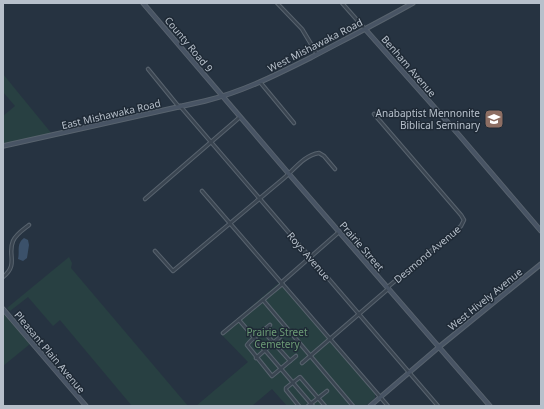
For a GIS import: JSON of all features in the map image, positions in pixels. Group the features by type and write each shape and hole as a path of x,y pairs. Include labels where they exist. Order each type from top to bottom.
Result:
{"main road":[{"name":"County Road 9","path":"143,3 222,96"},
{"name":"West Mishawaka Road","path":"222,96 260,82 317,54 413,3"},
{"name":"Benham Avenue","path":"365,29 459,135 541,231"},
{"name":"East Mishawaka Road","path":"3,146 180,107 222,96"},
{"name":"Prairie Street","path":"222,96 490,406"},
{"name":"West Hively Avenue","path":"370,406 439,347 541,264"},
{"name":"Pleasant Plain Avenue","path":"3,309 86,406"}],"street":[{"path":"277,3 302,29 317,54"},
{"name":"Benham Avenue","path":"342,3 365,29"},
{"name":"Roys Avenue","path":"148,69 438,406"},
{"path":"260,82 294,123"},
{"name":"Desmond Avenue","path":"302,363 388,289 389,286 461,226 464,220 374,114"},
{"path":"145,199 240,117"},
{"path":"155,251 173,271 260,199 289,174 294,167 312,154 319,153 324,156 335,169"},
{"path":"202,191 388,406"},
{"path":"3,277 12,266 13,242 17,235 29,225"},
{"path":"223,333 281,285 282,282 339,232"},
{"path":"263,300 353,406"},
{"path":"239,320 311,405 326,391"},
{"path":"270,325 246,345 256,358 272,376 296,356"},
{"path":"263,331 290,361"},
{"path":"256,358 280,337"},
{"path":"299,406 286,390 286,388 298,378 302,378 325,406"}],"green space":[{"path":"3,74 52,134 3,144 3,116 15,106 3,92"},
{"path":"69,257 72,263 71,268 188,406 132,406 60,320 53,326 28,297 10,311 7,308"},
{"name":"Prairie Street Cemetery","path":"280,282 375,393 375,398 365,406 287,406 272,389 252,406 196,406 248,362 220,333"},
{"path":"3,313 30,344 3,366"}],"water":[{"path":"24,238 28,240 29,245 27,258 23,261 18,259 19,245"}],"place":[{"name":"Anabaptist Mennonite Biblical Seminary","path":"494,119"}]}
